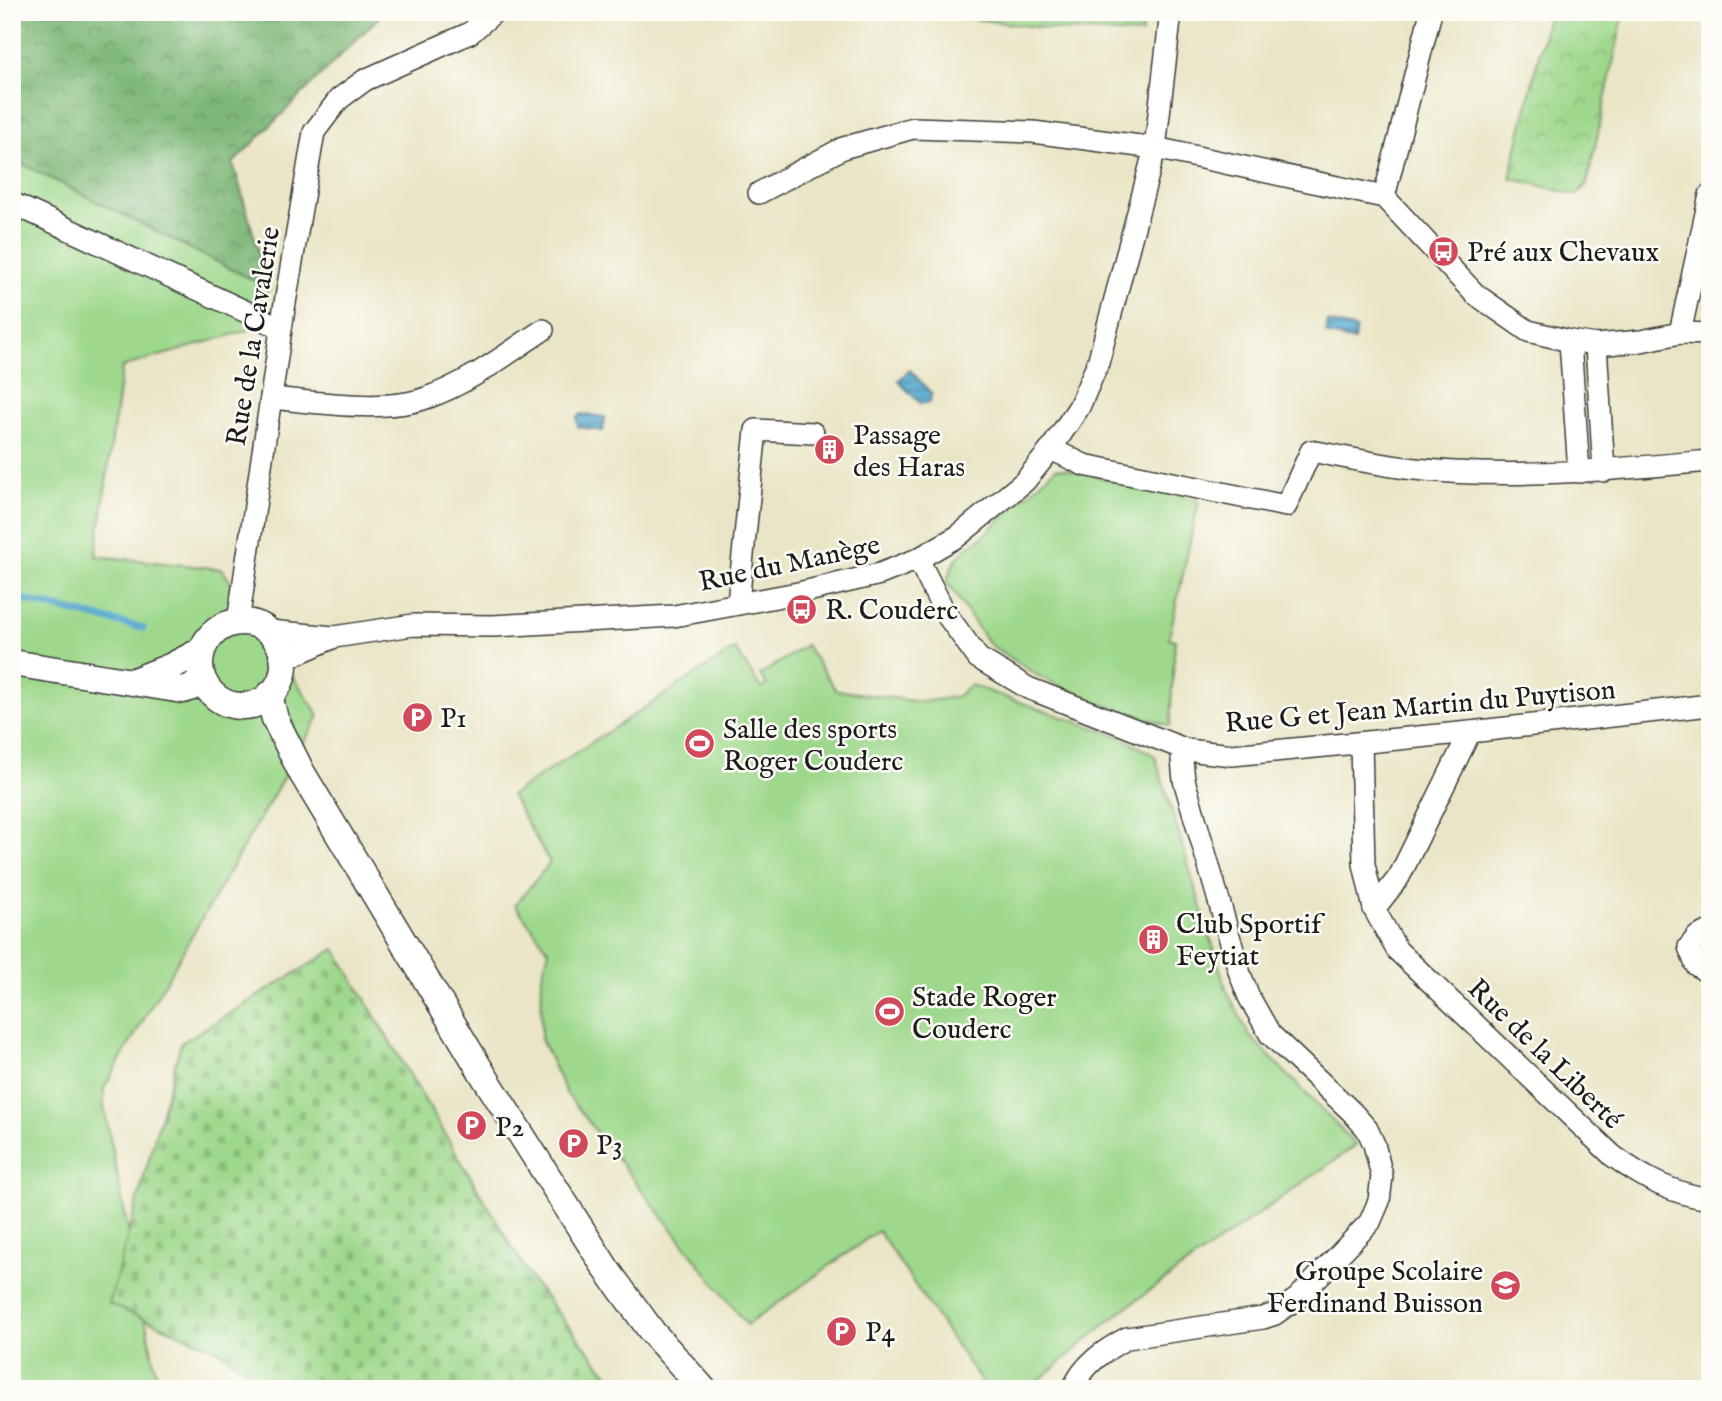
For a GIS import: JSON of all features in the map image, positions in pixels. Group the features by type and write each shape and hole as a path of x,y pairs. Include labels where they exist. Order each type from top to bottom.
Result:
{"street":[{"name":"Rue de la Cavalerie","path":"238,622 313,132 339,99 365,80 470,33 494,12"},
{"name":"Rue du Manège","path":"269,631 334,637 413,625 493,626 674,616 834,586 880,574 918,559 958,536 1025,481 1051,449 1079,407 1098,363 1155,148 1171,12"},
{"path":"1384,197 1431,12"},
{"path":"759,193 844,148 913,128 1033,132 1155,148 1384,197 1475,293 1528,331 1596,345 1641,341 1680,333 1710,334"},
{"path":"1680,333 1710,195"},
{"path":"12,203 281,328"},
{"path":"271,398 373,406 425,399 467,378 543,330"},
{"path":"1570,341 1579,472"},
{"path":"1596,345 1604,471"},
{"path":"738,603 756,430 813,433"},
{"path":"1051,449 1084,465 1286,506 1311,451 1406,468 1478,472 1604,471 1710,461"},
{"name":"Rue G et Jean Martin du Puytison","path":"918,559 944,611 978,658 1028,688 1187,750 1232,755 1710,705"},
{"path":"133,682 201,651 215,631 226,625 249,622 269,631 276,640 283,660 282,673 278,685 269,695 245,706 232,705"},
{"name":"Rue du Manège","path":"283,660 334,637"},
{"path":"201,651 204,683 211,693 256,723 302,773"},
{"path":"12,663 183,690 204,683"},
{"path":"269,695 275,719 302,773 484,1076 600,1259 653,1333 703,1389"},
{"path":"1374,909 1399,877 1470,732"},
{"name":"Rue de la Liberté","path":"1361,743 1364,864 1374,909 1397,950 1613,1156 1639,1175 1665,1188 1710,1199"},
{"path":"1073,1389 1089,1363 1127,1338 1275,1314 1298,1298 1370,1222 1379,1201 1382,1177 1374,1144 1367,1129 1270,1034 1249,997 1184,780 1182,760 1187,750"},
{"path":"1710,930 1697,937 1689,947 1696,964 1710,974"}],"green space":[{"path":"12,12 384,12 233,163 269,288 12,159"},
{"path":"921,12 1143,12 1142,34 1059,30"},
{"path":"1549,12 1624,12 1587,184 1577,195 1510,178"},
{"path":"12,159 269,288 252,329 122,367 96,556 222,569 319,716 104,1088 104,1107 159,1389 12,1389"},
{"path":"1056,468 1199,500 1169,638 1175,640 1170,726 1101,704 1040,677 989,644 947,582 962,552 979,540"},
{"name":"Stade Roger Couderc","path":"806,645 836,690 921,702 956,697 970,685 1121,737 1155,756 1226,989 1249,1035 1356,1145 1121,1311 1029,1389 986,1389 878,1231 747,1325 566,1093 541,1039 542,975 549,951 515,905 550,863 511,795 735,649 761,688 767,685 760,675"},
{"path":"335,949 533,1282 620,1389 281,1389 254,1377 219,1350 109,1304 181,1043"}],"water":[{"path":"1328,322 1356,329 1354,341 1326,334"},
{"path":"910,370 932,394 931,402 921,404 898,381"},
{"path":"581,414 605,417 603,431 578,427 577,418"}],"waterway":[{"path":"12,597 143,628"}],"place":[{"name":"Pré aux Chevaux","path":"1444,251"},
{"name":"Passage des Haras","path":"830,450"},
{"name":"R. Couderc","path":"802,609"},
{"name":"P1","path":"417,717"},
{"name":"Salle des sports Roger Couderc","path":"700,744"},
{"name":"Club Sportif Feytiat","path":"1153,939"},
{"name":"Stade Roger Couderc","path":"889,1012"},
{"name":"P2","path":"472,1126"},
{"name":"P3","path":"573,1144"},
{"name":"Groupe Scolaire Ferdinand Buisson","path":"1506,1286"},
{"name":"P4","path":"842,1331"}]}
